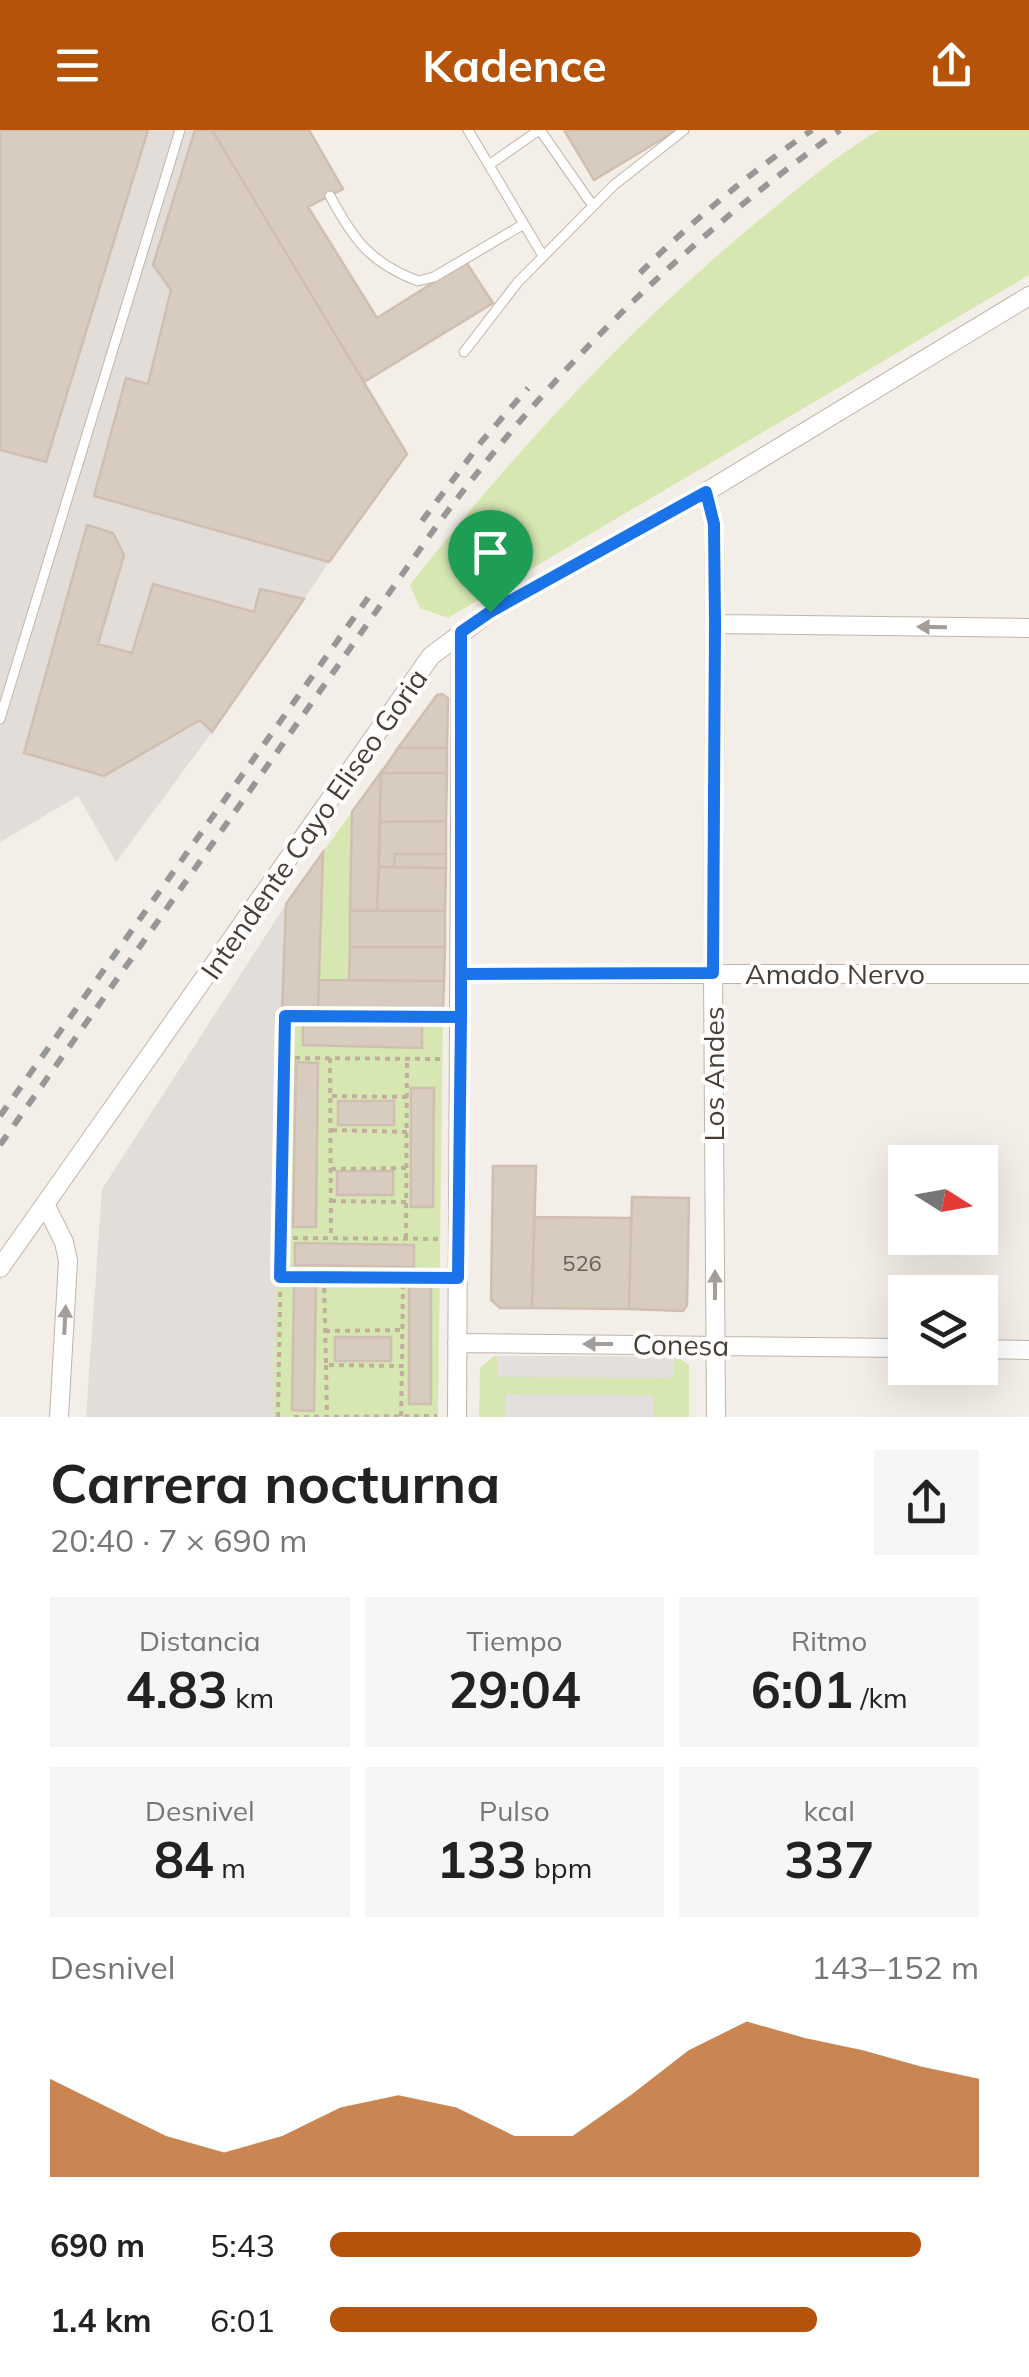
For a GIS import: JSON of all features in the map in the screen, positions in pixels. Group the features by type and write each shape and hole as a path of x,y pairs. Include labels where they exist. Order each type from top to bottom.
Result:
{"street":[{"name":"Intendente Cayo Eliseo Goria","path":"0,1268 431,656 490,612 706,492 1029,297"},
{"name":"Los Andes","path":"706,492 714,524 716,1417"},
{"path":"715,624 1029,628"},
{"path":"457,1416 461,632"},
{"name":"Amado Nervo","path":"461,974 1029,974"},
{"path":"46,1206 64,1242 68,1261 59,1417"},
{"name":"Conesa","path":"457,1343 888,1348"},
{"path":"998,1349 1029,1350"}],"lane":[{"path":"0,719 180,130"},
{"path":"468,130 544,256"},
{"path":"489,164 539,130 593,206"},
{"path":"464,352 518,282 593,206 684,130"},
{"path":"330,196 344,223 370,256 418,281 434,277 524,224"},
{"path":"0,671 14,675"}],"path":[{"path":"278,1417 285,1016 461,1017"},
{"path":"284,1058 460,1059"},
{"path":"330,1058 331,1238"},
{"path":"406,1238 408,1058"},
{"path":"330,1096 407,1097"},
{"path":"331,1130 407,1132"},
{"path":"331,1170 406,1168"},
{"path":"331,1201 406,1202"},
{"path":"281,1238 458,1240"},
{"path":"280,1277 458,1278"},
{"path":"324,1278 327,1416"},
{"path":"401,1416 403,1279"},
{"path":"325,1331 403,1330"},
{"path":"326,1365 402,1366"},
{"path":"294,1417 457,1416"}],"shaded area":[{"path":"0,130 212,130 407,454 238,697 116,862 78,796 0,842"},
{"path":"286,904 273,1417 86,1417 102,1189"},
{"path":"497,1356 674,1357 674,1378 497,1377"},
{"path":"506,1394 653,1395 653,1417 506,1417"}],"green space":[{"path":"879,130 1029,130 1029,275 448,618 420,608 410,585 576,391 714,258 820,171"},
{"path":"352,812 349,980 319,980 323,852"},
{"path":"443,1010 438,1417 273,1417 282,1011","holes":["303,1024 421,1025 422,1047 303,1045","297,1062 318,1063 315,1227 294,1227","412,1088 434,1088 432,1207","338,1101 394,1101 394,1125 338,1125","338,1171 393,1172 393,1195 338,1195","296,1243 413,1245 414,1266 296,1265","294,1283 316,1284 314,1411 292,1410","410,1285 431,1285 430,1404 409,1404","336,1337 391,1361 335,1361"]},
{"path":"494,1356 678,1357 689,1365 689,1417 479,1417 480,1368"}],"building":[{"path":"0,130 148,130 46,462 0,450"},
{"path":"195,130 212,130 407,454 329,562 94,496 126,378 148,384 171,290 153,265"},
{"path":"212,130 309,130 343,189 308,207 377,318 466,262 493,303 364,382"},
{"path":"564,130 677,130 594,180"},
{"path":"87,525 113,533 124,555 98,644 132,653 153,584 254,612 260,589 304,599 212,732 200,720 104,776 24,753"},
{"path":"437,695 448,698 447,748 398,748"},
{"path":"398,748 447,748 447,773 381,773"},
{"path":"381,772 377,911 350,911 352,812"},
{"path":"381,773 447,773 446,821 380,822"},
{"path":"446,821 446,854 395,854 394,867 379,867 380,822"},
{"path":"323,852 318,1011 282,1011 286,904"},
{"path":"395,854 446,854 446,868 394,867"},
{"path":"379,867 446,868 445,911 377,911"},
{"path":"350,911 445,911 445,947 350,947"},
{"path":"350,947 445,947 444,981 349,980"},
{"path":"319,980 444,981 443,1010 318,1011"},
{"path":"303,1023 422,1025 422,1048 303,1045"},
{"path":"296,1062 318,1063 316,1227 293,1227"},
{"path":"411,1088 434,1088 433,1207 411,1207"},
{"path":"338,1101 394,1101 394,1125 338,1125"},
{"path":"493,1166 536,1166 532,1308 500,1308 491,1300"},
{"path":"337,1171 393,1171 393,1195 337,1195"},
{"path":"632,1197 689,1198 687,1305 683,1311 629,1309"},
{"path":"534,1217 631,1218 629,1309 532,1308"},
{"path":"295,1243 414,1245 414,1267 295,1265"},
{"path":"294,1283 316,1283 314,1411 292,1410"},
{"path":"409,1285 431,1285 431,1404 409,1404"},
{"path":"335,1337 391,1337 391,1361 335,1361"}],"railway":[{"path":"640,273 723,198 812,130"},
{"path":"0,1145 430,535 520,421 670,266 781,173 840,130"},
{"path":"422,521 528,388"},
{"path":"0,1116 370,595"}],"route":[{"path":"490,612 461,632 461,974 461,1017 285,1016 280,1277 458,1278 461,1017 461,974 713,973 714,524 706,492 490,612"}]}
